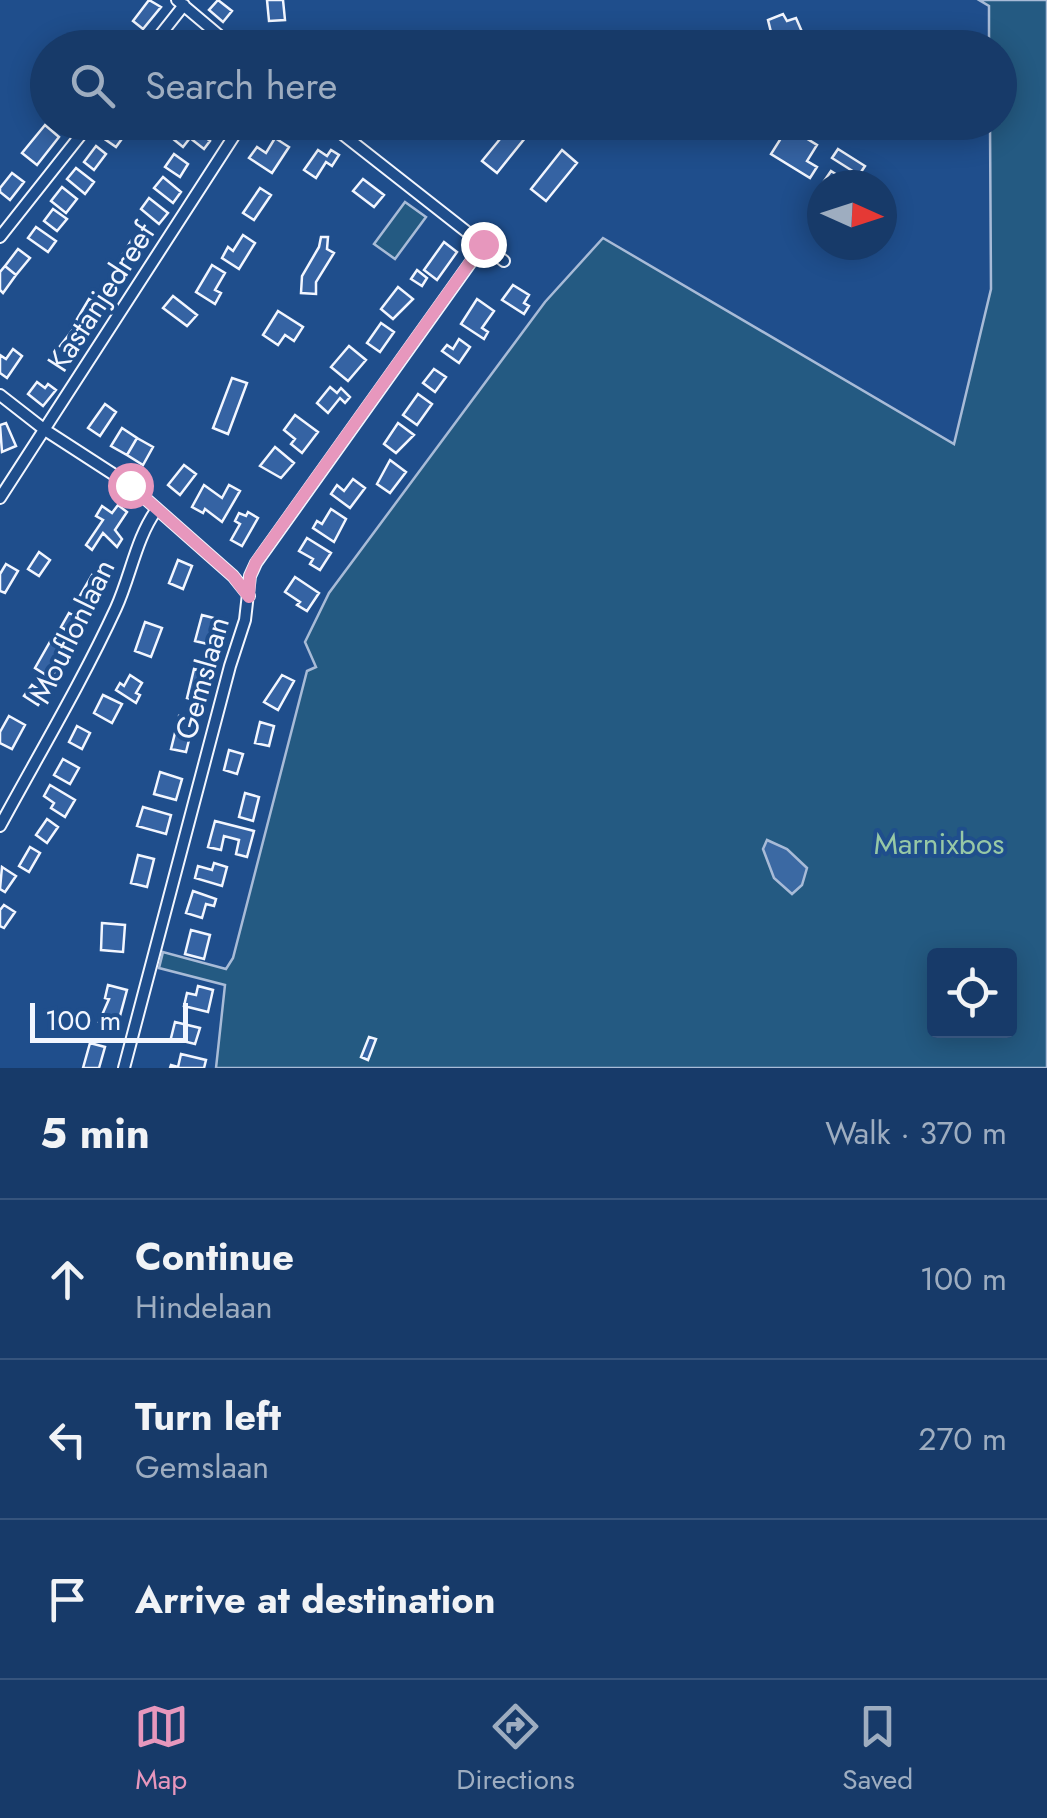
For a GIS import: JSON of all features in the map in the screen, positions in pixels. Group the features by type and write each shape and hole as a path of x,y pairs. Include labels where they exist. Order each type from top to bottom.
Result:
{"street":[{"path":"162,30 180,2 213,30"},
{"path":"0,237 77,140"},
{"name":"Kastanjedreef","path":"0,498 231,140"},
{"path":"350,140 504,261"},
{"path":"0,215 10,224"},
{"name":"Gemslaan","path":"124,1068 256,562 483,244"},
{"path":"0,394 45,430 130,485 233,576 249,597"},
{"name":"Mouflonlaan","path":"0,826 115,612 144,527 157,509"}],"green space":[{"name":"Marnixbos","path":"979,0 1047,0 1047,1068 216,1068 225,985 159,968 163,952 226,969 233,958 307,671 316,667 305,642 329,593 545,302 603,238 954,444 991,289 990,140 1017,140 1017,30 989,30 989,6"},
{"path":"405,202 426,217 395,259 374,244"}],"shaded area":[{"path":"767,840 787,849 807,868 802,885 792,894 774,878 763,849"}],"building":[{"path":"149,0 161,7 143,29 133,21"},
{"path":"218,0 232,11 223,22 209,10"},
{"path":"267,0 283,0 285,20 269,21"},
{"path":"783,14 787,21 796,18 801,30 770,30 768,20"},
{"path":"33,140 57,140 37,165 22,153"},
{"path":"193,140 209,140 204,149"},
{"path":"274,140 289,147 272,173 249,158 257,147 266,153"},
{"path":"499,140 524,140 497,173 482,161"},
{"path":"780,140 809,140 817,145 807,161 817,167 807,170 807,176 771,154"},
{"path":"96,146 106,154 94,170 84,162"},
{"path":"838,149 865,166 862,170 851,170 832,158"},
{"path":"318,150 327,156 331,150 339,155 332,166 326,162 316,178 304,170"},
{"path":"562,150 577,163 546,201 531,189"},
{"path":"174,154 188,164 180,177 165,167"},
{"path":"76,168 94,182 85,194 67,179"},
{"path":"12,173 24,182 10,200 0,188"},
{"path":"163,177 181,192 173,203 154,188"},
{"path":"363,179 384,195 374,207 353,191"},
{"path":"62,187 77,199 66,213 51,201"},
{"path":"260,188 271,195 254,220 243,213"},
{"path":"149,198 168,213 159,224 141,209"},
{"path":"53,209 67,219 57,231 44,221"},
{"path":"36,227 56,241 48,252 28,238"},
{"path":"243,235 255,243 239,269 222,258 228,247 233,251"},
{"path":"321,237 328,237 327,249 334,253 316,282 316,294 301,293 302,276"},
{"path":"131,241 142,247 131,266 120,259"},
{"path":"444,242 457,252 437,280 424,270"},
{"path":"18,249 30,258 16,275 5,266"},
{"path":"212,265 225,273 215,290 221,293 215,304 196,292"},
{"path":"5,266 16,275 3,293 0,272"},
{"path":"417,270 427,278 422,286 411,279"},
{"path":"513,285 529,295 524,314 502,300"},
{"path":"398,287 413,299 393,319 381,309"},
{"path":"173,296 197,315 187,326 163,308"},
{"path":"89,299 102,306 90,327 77,319"},
{"path":"477,299 494,311 482,328 488,332 484,339 461,324"},
{"path":"278,311 303,327 294,341 285,335 278,345 263,335"},
{"path":"381,323 394,332 380,352 367,343"},
{"path":"74,328 83,336 69,354 60,346"},
{"path":"459,339 470,347 459,363 442,351 447,345 453,349"},
{"path":"349,346 366,360 348,381 331,367"},
{"path":"13,349 22,356 7,378 0,373 0,355 6,359"},
{"path":"434,369 446,377 435,392 423,383"},
{"path":"232,378 247,383 228,434 213,428"},
{"path":"37,382 56,390 43,406 28,394"},
{"path":"330,387 337,393 341,388 350,397 345,403 340,398 328,413 317,403"},
{"path":"418,394 432,404 417,425 403,415"},
{"path":"105,404 116,412 100,436 88,428"},
{"path":"295,415 318,432 302,453 291,444 295,439 284,430"},
{"path":"6,423 16,446 2,452 0,425"},
{"path":"398,423 414,435 396,453 384,444"},
{"path":"122,428 137,438 127,455 111,446"},
{"path":"137,438 153,447 143,465 127,455"},
{"path":"275,447 294,463 281,478 260,466"},
{"path":"390,460 406,472 390,493 377,484"},
{"path":"184,465 196,474 180,495 168,485"},
{"path":"353,479 365,488 350,508 331,494 337,485 344,491"},
{"path":"204,485 222,498 229,485 240,491 222,522 205,509 203,513 192,507"},
{"path":"118,505 127,512 115,530 122,539 117,547 103,533 92,550 86,545 103,520 96,516 102,506 112,513"},
{"path":"331,509 346,519 334,542 313,528 317,521 322,524"},
{"path":"248,512 258,518 242,546 231,540 240,524 235,521 239,513 246,516"},
{"path":"307,538 331,553 320,570 310,564 313,559 299,551"},
{"path":"39,552 50,560 39,576 28,569"},
{"path":"178,560 192,566 183,589 169,583"},
{"path":"6,564 18,571 5,593 0,591 0,574"},
{"path":"92,575 106,584 92,607 78,599"},
{"path":"295,577 319,593 307,611 285,592"},
{"path":"69,613 85,621 76,636 61,627"},
{"path":"202,615 225,621 223,629 217,628 212,645 195,641"},
{"path":"145,622 162,628 151,657 135,651"},
{"path":"51,640 68,650 51,678 35,668"},
{"path":"194,669 206,672 199,701 187,698"},
{"path":"130,675 142,683 136,703 116,690 120,683 124,686"},
{"path":"282,675 294,681 278,710 264,702"},
{"path":"32,685 45,694 38,705 24,696"},
{"path":"103,695 122,704 112,723 94,713"},
{"path":"9,716 25,725 12,749 0,743 0,732"},
{"path":"179,716 194,720 190,736 175,733"},
{"path":"260,722 274,726 269,746 255,743"},
{"path":"77,726 90,733 82,749 69,742"},
{"path":"175,733 190,736 186,752 171,749"},
{"path":"229,750 243,754 237,774 224,770"},
{"path":"63,759 79,768 70,784 54,775"},
{"path":"160,772 182,779 176,800 154,794"},
{"path":"50,785 75,800 65,817 51,808 54,803 44,796"},
{"path":"245,793 259,797 253,821 239,817"},
{"path":"143,807 171,815 166,834 137,826"},
{"path":"47,819 58,827 47,843 36,835"},
{"path":"215,821 254,831 247,857 236,854 239,840 224,836 221,850 208,847"},
{"path":"30,847 40,853 29,872 19,866"},
{"path":"138,855 154,859 147,887 131,883"},
{"path":"214,863 227,867 222,886 195,878 198,866 212,870"},
{"path":"2,867 16,876 5,892 0,889"},
{"path":"193,891 216,899 214,906 206,904 202,918 186,913"},
{"path":"4,905 15,912 4,928 0,926 0,910"},
{"path":"102,923 125,925 123,952 101,950"},
{"path":"191,930 210,935 204,959 185,954"},
{"path":"108,985 127,990 117,1027 99,1022 109,999 105,998"},
{"path":"198,986 213,990 208,1012 184,1006 187,993 196,995"},
{"path":"175,1022 200,1028 195,1044 171,1038"},
{"path":"369,1037 376,1039 368,1060 361,1057"},
{"path":"90,1043 105,1047 99,1068 83,1068"},
{"path":"181,1054 206,1060 204,1068 170,1068 178,1067"}],"route":[{"path":"130,485 233,576 249,597 250,576 256,562 483,244"}]}
